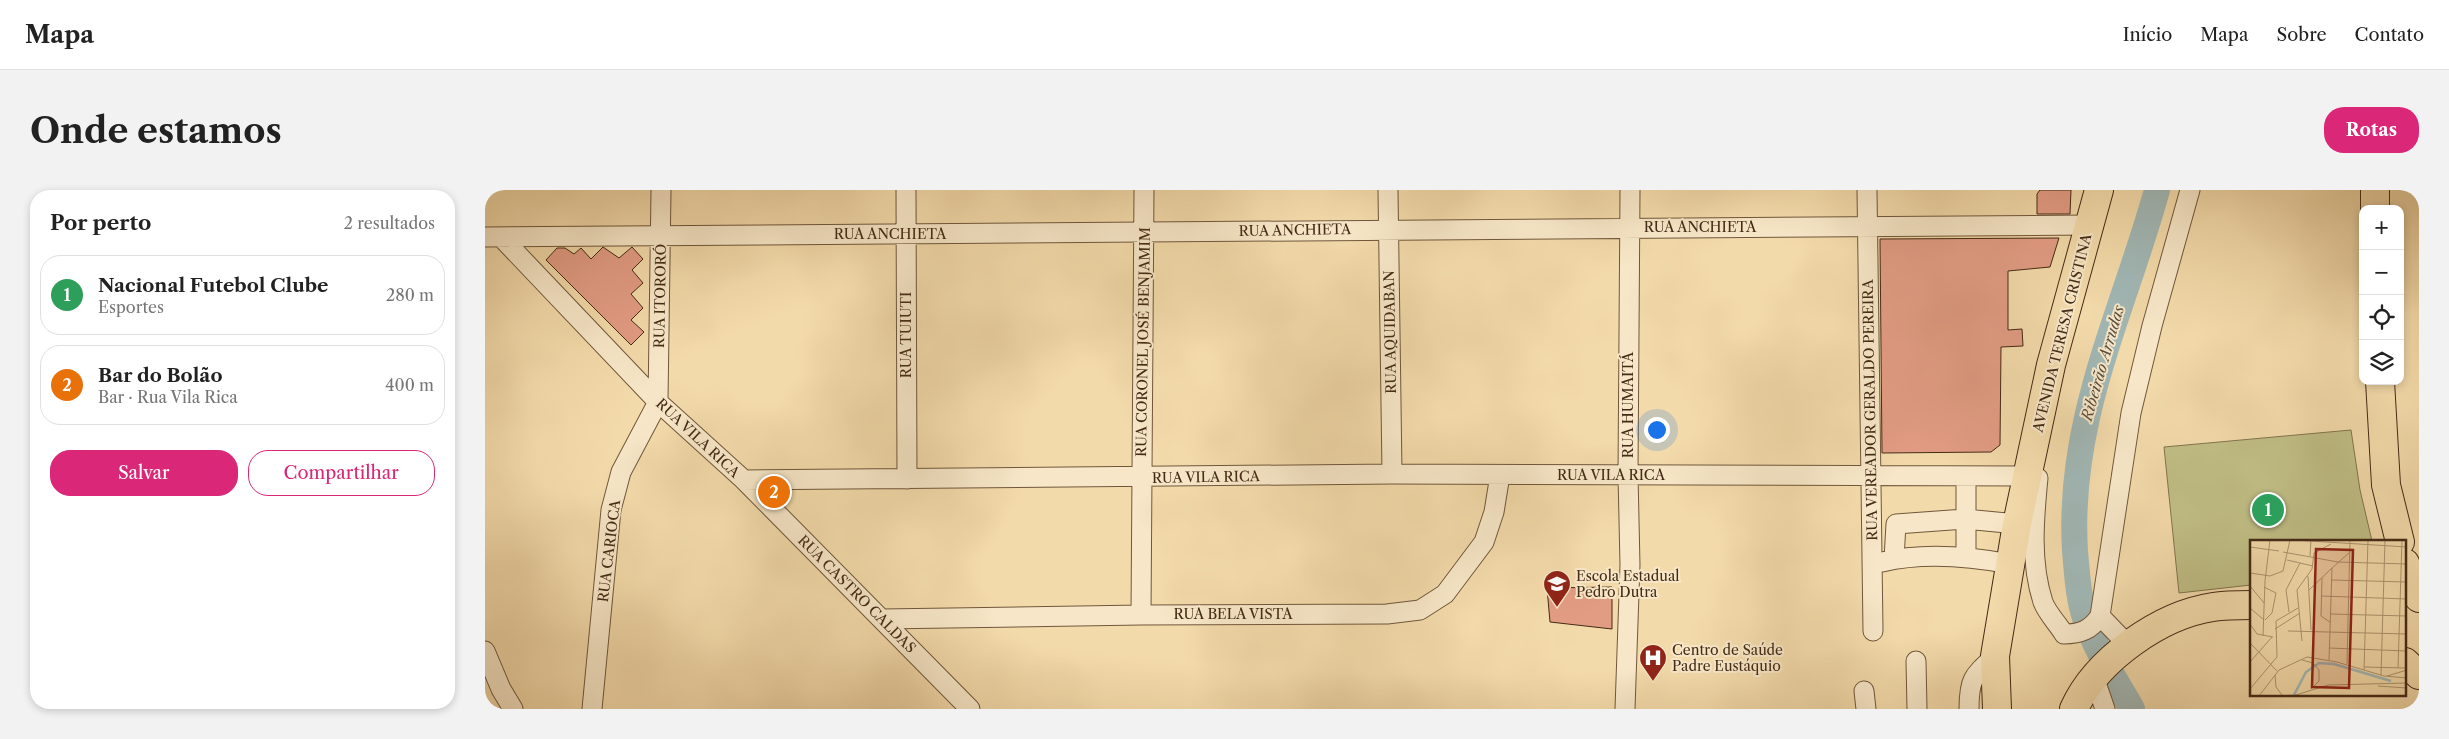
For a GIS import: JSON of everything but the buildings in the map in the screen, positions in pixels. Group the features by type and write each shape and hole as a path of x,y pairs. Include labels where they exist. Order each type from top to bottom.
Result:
{"highway":[{"name":"AVENIDA TERESA CRISTINA","path":"1997,709 1995,656 2017,524 2051,365 2099,190"},
{"path":"2375,190 2375,205"},
{"path":"2380,385 2386,484 2399,540"},
{"path":"2407,568 2419,598"},
{"path":"2074,709 2094,677 2127,644 2183,616 2212,607 2250,605"},
{"path":"2407,664 2419,675"}],"street":[{"name":"RUA ITORORÓ","path":"658,402 661,190"},
{"name":"RUA TUIUTI","path":"906,190 907,479"},
{"name":"RUA CORONEL JOSÉ BENJAMIM","path":"1141,615 1144,190"},
{"name":"RUA AQUIDABAN","path":"1388,190 1392,474"},
{"name":"RUA HUMAITÁ","path":"1625,709 1630,565 1628,475 1630,190"},
{"name":"RUA VEREADOR GERALDO PEREIRA","path":"1867,190 1869,476 1873,564 1873,631"},
{"path":"2051,365 2033,525 2037,576 2043,604 2064,634 2079,634 2095,624 2100,617 2131,413 2152,326 2190,190"},
{"name":"RUA ANCHIETA","path":"493,237 2089,225"},
{"name":"RUA VILA RICA","path":"493,237 658,402 744,480 1141,478 1392,474 2028,476"},
{"name":"RUA CARIOCA","path":"592,709 611,510 621,472 658,402"},
{"name":"RUA BELA VISTA","path":"883,619 1387,614 1420,610 1445,594 1484,542 1494,512 1500,475"},
{"path":"1966,476 1966,556"},
{"name":"RUA CASTRO CALDAS","path":"744,480 970,709"},
{"path":"1895,559 1896,524 1965,519 2017,524"},
{"path":"1873,564 1895,559 1966,556 2010,564"},
{"path":"2100,617 2127,644"},
{"path":"485,651 501,689 513,709"},
{"path":"1969,709 1969,686 1979,671 1995,656"},
{"path":"1916,661 1917,709"},
{"path":"2094,677 2105,709"}],"shaded area":[{"path":"2351,430 2360,490 2372,540 2250,540 2250,585 2179,593 2164,447"}],"waterway":[{"name":"Ribeirão Arrudas","path":"2132,709 2100,653 2089,630 2083,610 2075,551 2075,503 2080,456 2088,411 2100,367 2157,190"}],"place":[{"name":"Bar do Bolão","path":"774,492"},
{"name":"Nacional Futebol Clube","path":"2268,510"},
{"name":"Escola Estadual Pedro Dutra","path":"1557,608"},
{"name":"Centro de Saúde Padre Eustáquio","path":"1653,682"}]}
